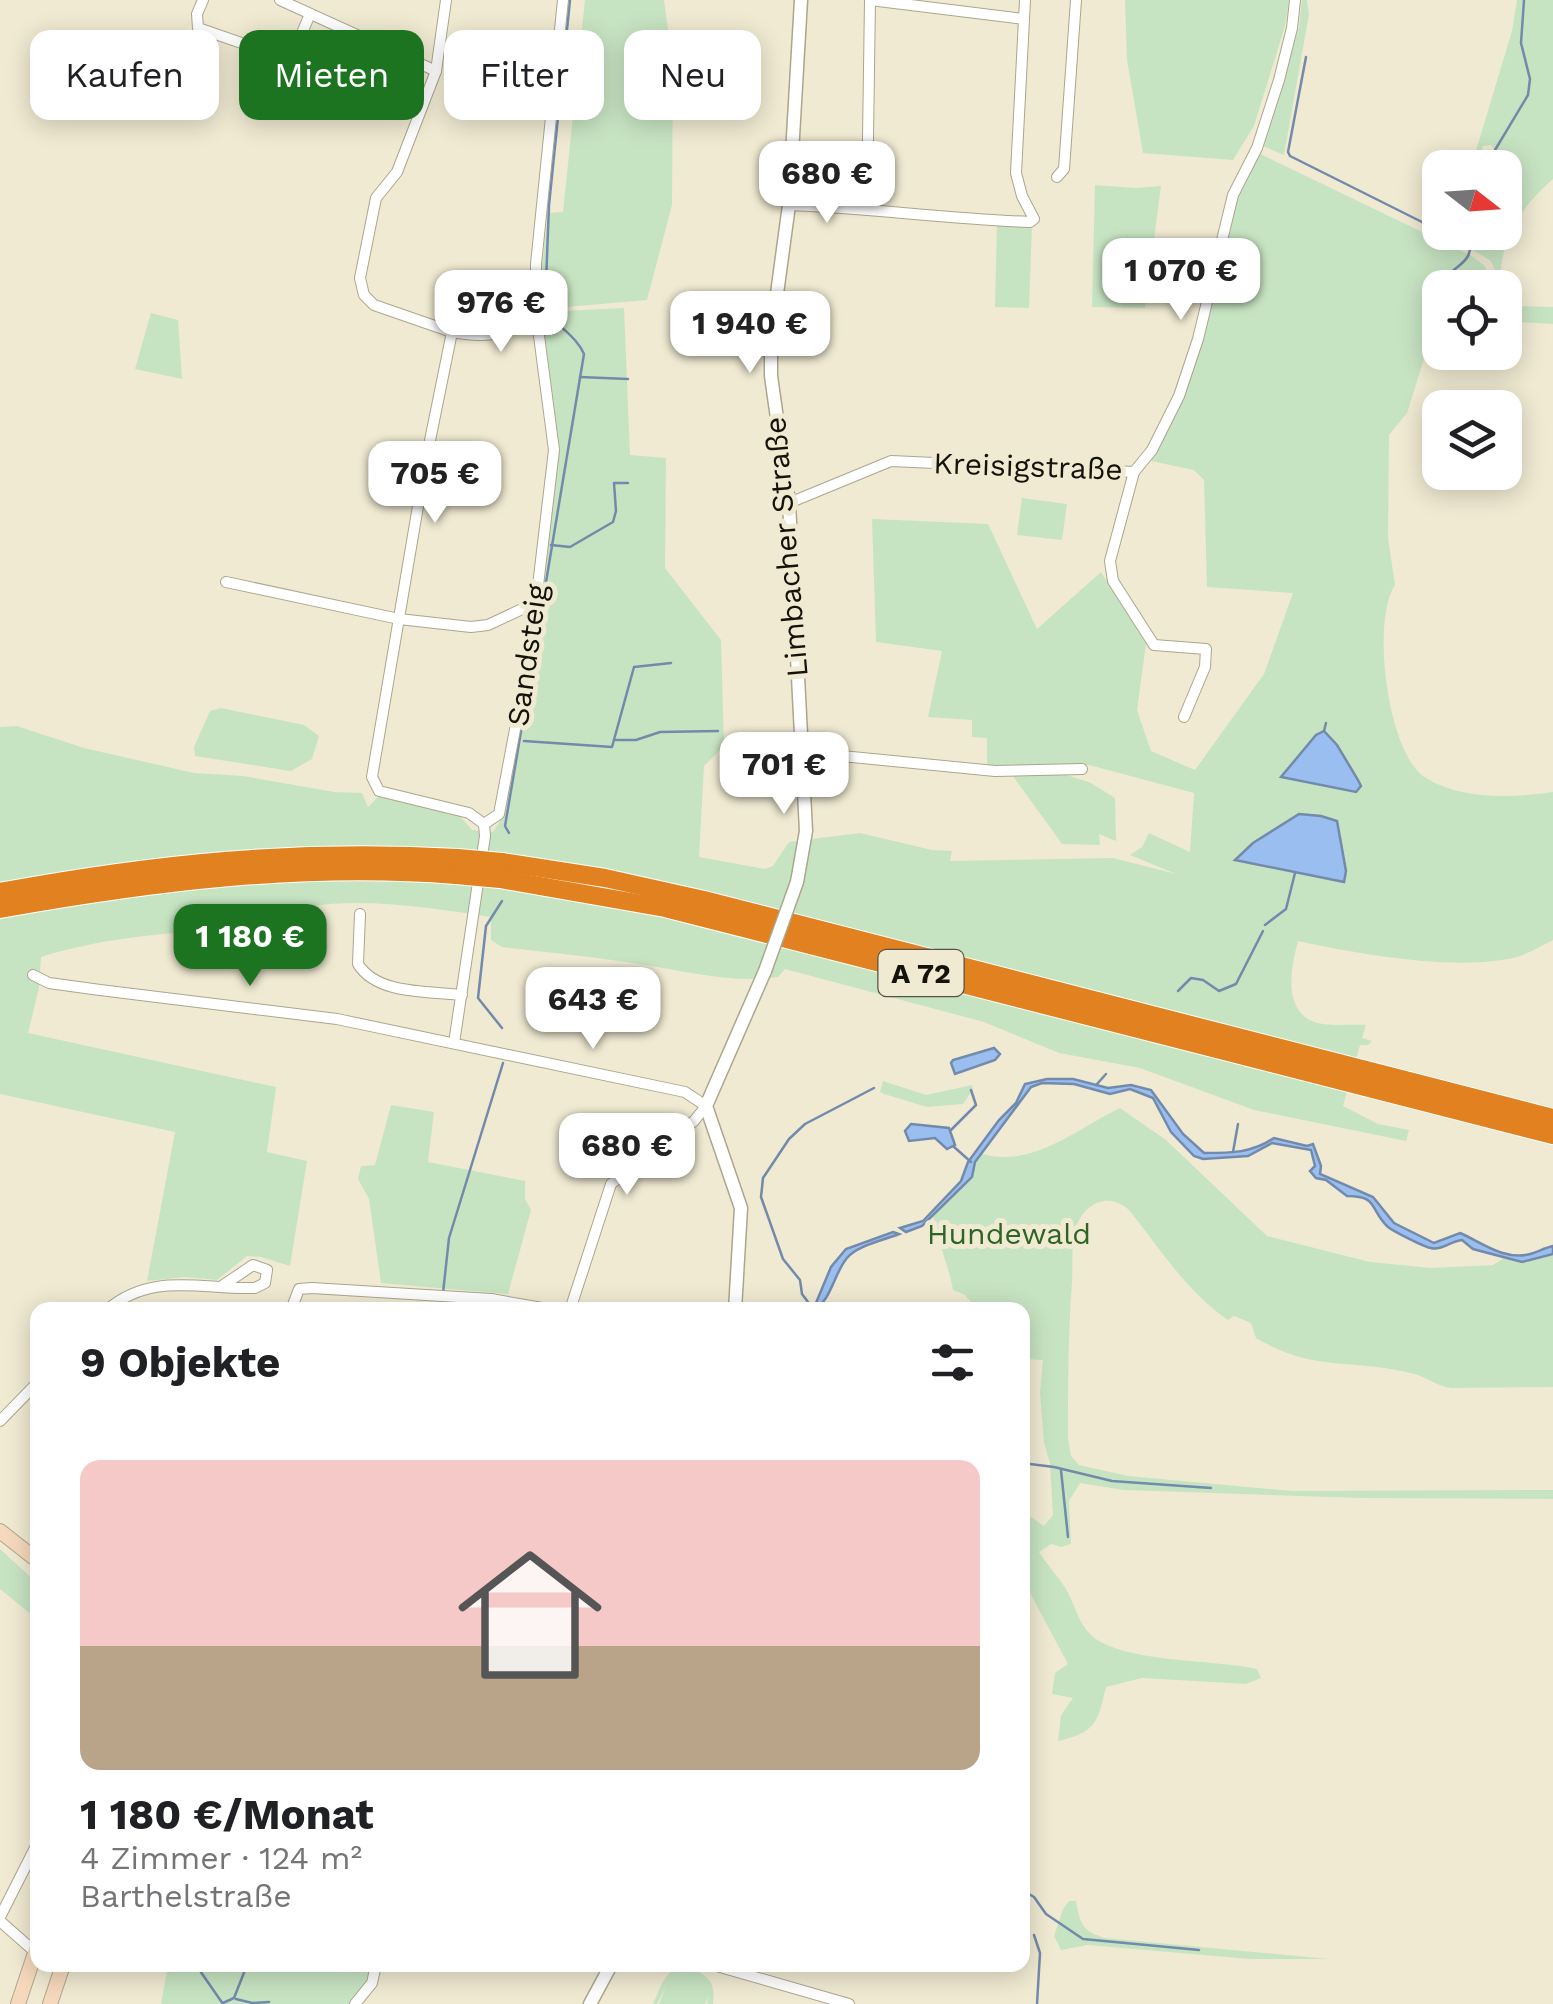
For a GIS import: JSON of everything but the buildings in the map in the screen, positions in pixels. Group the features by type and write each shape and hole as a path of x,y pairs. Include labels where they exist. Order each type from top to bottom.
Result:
{"highway":[{"name":"A 72","path":"0,892 140,868 238,857 336,853 605,878 1553,1118"},
{"name":"A 72","path":"0,909 129,887 256,873 457,866"},
{"name":"A 72","path":"501,870 683,912 1553,1134"},
{"path":"0,918 34,903"}],"main road":[{"path":"0,1530 30,1554"},
{"path":"18,2004 30,1967"},
{"path":"50,2004 61,1972"}],"street":[{"path":"202,0 198,28 282,56 294,52 310,14"},
{"path":"280,0 436,71"},
{"path":"446,0 436,71 398,172 376,198 360,278 364,295 374,305 452,332 494,336 536,313"},
{"name":"Sandsteig","path":"484,824 495,818 502,807 531,645 554,450 536,313 539,213 563,0"},
{"name":"Limbacher Straße","path":"706,1106 765,971 798,882 806,831 788,503 771,376 771,338 789,204 800,0"},
{"path":"867,208 870,0 1024,19"},
{"path":"789,204 994,220 1034,219 1016,173 1025,0"},
{"path":"1058,177 1064,168 1076,0"},
{"name":"Kreisigstraße","path":"788,503 891,462 1134,472 1152,450 1179,396 1198,339 1234,195 1257,148 1279,80 1296,0"},
{"path":"452,332 424,465 373,783 386,793 469,813 484,824 454,1043"},
{"path":"1134,472 1109,569 1125,603 1154,645 1206,649 1197,692 1184,717"},
{"path":"226,582 400,619 471,627 488,626 535,603"},
{"path":"801,752 995,772 1082,769"},
{"path":"360,914 358,964 367,977 383,985 462,995"},
{"path":"33,976 50,983 337,1020 699,1098 706,1106 741,1208 735,1302"},
{"path":"573,1302 612,1184 694,1122 706,1106"},
{"path":"117,1302 148,1287 222,1286"},
{"path":"294,1302 299,1290 443,1296 491,1302"},
{"path":"0,1421 30,1390"},
{"path":"30,1858 0,1919 30,1944"},
{"path":"359,2003 374,1972"},
{"path":"590,2004 607,1972"},
{"path":"735,1972 849,2004"}],"green space":[{"path":"585,0 664,0 668,30 624,30 624,120 673,120 672,205 647,300 544,309 542,265 548,213 563,212 573,120 604,120 604,30 582,30"},
{"path":"1125,0 1289,0 1285,26 1254,126 1233,160 1143,153 1127,60"},
{"path":"1302,0 1307,0 1309,14 1284,155 1263,146 1299,27"},
{"path":"1517,0 1553,0 1553,179 1522,214 1522,150 1495,150 1491,145 1476,150 1512,31"},
{"path":"1258,153 1422,232 1422,250 1460,250 1487,270 1422,270 1422,365 1407,413 1389,435 1388,538 1395,585 1384,627 1387,686 1401,743 1412,765 1426,778 1455,790 1488,796 1553,792 1553,940 1517,957 1466,963 1378,956 1298,941 1292,972 1295,1003 1308,1019 1328,1025 1366,1025 1362,1038 1372,1041 1360,1045 1343,1106 1378,1124 1409,1130 1406,1141 1254,1110 1140,1068 1059,1053 984,1022 785,969 778,977 723,977 502,947 491,940 491,917 390,904 329,904 230,927 107,941 41,957 39,988 28,1033 276,1087 267,1152 307,1161 290,1266 247,1256 217,1280 185,1277 147,1281 175,1132 0,1094 0,727 17,726 84,748 194,773 362,793 368,807 378,797 385,797 459,815 472,830 493,832 504,815 521,741 556,446 541,312 624,308 630,455 666,458 665,568 721,640 724,746 704,766 699,857 765,869 773,866 789,842 860,833 952,851 950,861 1113,858 1176,874 1130,855 1142,847 1149,833 1190,852 1194,793 1089,765 987,767 987,738 972,737 972,720 928,717 942,651 876,642 872,519 988,524 1037,629 1101,572 1146,644 1137,710 1151,751 1195,770 1264,674 1293,593 1207,587 1204,480 1194,470 1151,461 1182,397 1235,195"},
{"path":"1095,185 1161,186 1145,308 1092,307"},
{"path":"997,224 1032,226 1029,308 995,307"},
{"path":"1472,250 1505,250 1501,270 1495,270 1490,260"},
{"path":"1522,306 1553,307 1553,324 1522,322"},
{"path":"151,313 178,320 182,379 135,369"},
{"path":"1022,498 1067,504 1062,540 1017,535"},
{"path":"221,708 304,725 319,736 312,759 291,771 195,756 194,747 210,711"},
{"path":"1061,773 1091,783 1115,798 1116,841 1099,834 1100,845 1062,844 1013,776"},
{"path":"883,1081 926,1095 972,1085 973,1089 963,1104 927,1107 880,1092"},
{"path":"391,1105 434,1112 428,1162 525,1181 525,1199 531,1210 508,1294 381,1283 369,1199 358,1179 361,1166 375,1165"},
{"name":"Hundewald","path":"1120,1108 1166,1140 1267,1236 1370,1262 1431,1268 1493,1265 1504,1258 1522,1262 1553,1254 1553,1387 1451,1388 1394,1369 1316,1361 1256,1338 1251,1323 1234,1316 1228,1320 1200,1296 1130,1211 1114,1202 1099,1202 1080,1218 1073,1240 1068,1439 1071,1456 1079,1465 1128,1476 1292,1491 1553,1490 1553,1499 1362,1498 1124,1490 1080,1483 1069,1501 1071,1544 1051,1544 1039,1552 1066,1589 1087,1631 1106,1645 1125,1651 1257,1669 1261,1678 1246,1684 1142,1678 1106,1687 1093,1724 1080,1734 1058,1741 1061,1715 1073,1698 1052,1694 1055,1673 1068,1664 1030,1593 1030,1517 1044,1526 1053,1515 1040,1393 1043,1360 1030,1359 1030,1302 971,1302 953,1290 933,1215 972,1177 975,1162 982,1154 1019,1156 1071,1135"},
{"path":"0,1549 30,1577 30,1613 0,1589"},
{"path":"1069,1901 1076,1901 1087,1929 1105,1938 1328,1959 1250,1959 1088,1945 1061,1950 1054,1936"},
{"path":"167,1972 370,1972 365,1986 350,2004 161,2004"},
{"path":"698,1972 711,1983 713,2004 707,2004 709,1996 705,2004 659,2004 666,1986 657,2004 653,2004 668,1975"}],"water":[{"path":"1324,731 1358,780 1361,786 1356,792 1281,777 1316,735"},
{"path":"1299,814 1337,821 1346,871 1344,882 1235,860 1253,843"},
{"path":"994,1048 1000,1054 995,1060 955,1074 953,1060"},
{"path":"1047,1079 1151,1090 1183,1134 1204,1153 1249,1149 1274,1138 1313,1144 1320,1174 1373,1197 1394,1223 1434,1243 1460,1233 1511,1255 1530,1254 1553,1246 1553,1254 1522,1262 1473,1249 1462,1240 1435,1249 1427,1247 1388,1227 1369,1201 1347,1196 1326,1180 1316,1178 1310,1171 1315,1166 1311,1150 1272,1143 1248,1156 1203,1159 1194,1156 1171,1132 1153,1098 1130,1089 1110,1094 1074,1084 1042,1083 1031,1087 975,1162 972,1177 922,1226 906,1232 900,1228 923,1221 961,1181 968,1162 1016,1103 1025,1084"},
{"path":"911,1124 949,1128 955,1145 947,1149 935,1138 909,1141 905,1131"},
{"path":"893,1232 899,1234 851,1254 824,1301 816,1302 831,1267 846,1249"}],"waterway":[{"path":"539,624 584,354 545,308 549,205 570,0"},
{"path":"1495,150 1528,95 1530,79 1521,43 1524,0"},
{"path":"1306,57 1290,156 1422,222"},
{"path":"1454,270 1470,250"},
{"path":"580,377 628,379"},
{"path":"551,545 570,547 613,522 614,483 628,483"},
{"path":"509,833 505,826 533,661"},
{"path":"524,741 612,747 634,667 671,663"},
{"path":"1324,731 1326,723"},
{"path":"616,740 636,740 660,732 718,731"},
{"path":"1265,925 1286,909 1295,873"},
{"path":"502,901 486,926 478,998 502,1028"},
{"path":"1178,991 1191,978 1203,980 1219,991 1236,984 1263,931"},
{"path":"443,1293 449,1238 503,1063"},
{"path":"1097,1084 1106,1074"},
{"path":"808,1302 800,1280 783,1259 761,1197 763,1178 789,1139 805,1124 874,1088"},
{"path":"951,1130 976,1105 971,1090"},
{"path":"1233,1152 1238,1124"},
{"path":"953,1146 971,1162"},
{"path":"1030,1464 1112,1481 1211,1488"},
{"path":"1061,1470 1068,1537"},
{"path":"1030,1895 1046,1914 1083,1939 1199,1950"},
{"path":"1034,1935 1040,1953 1037,2004"},
{"path":"201,1972 223,2004"},
{"path":"223,2003 234,1998 244,1972"},
{"path":"236,1999 269,2002"}]}
